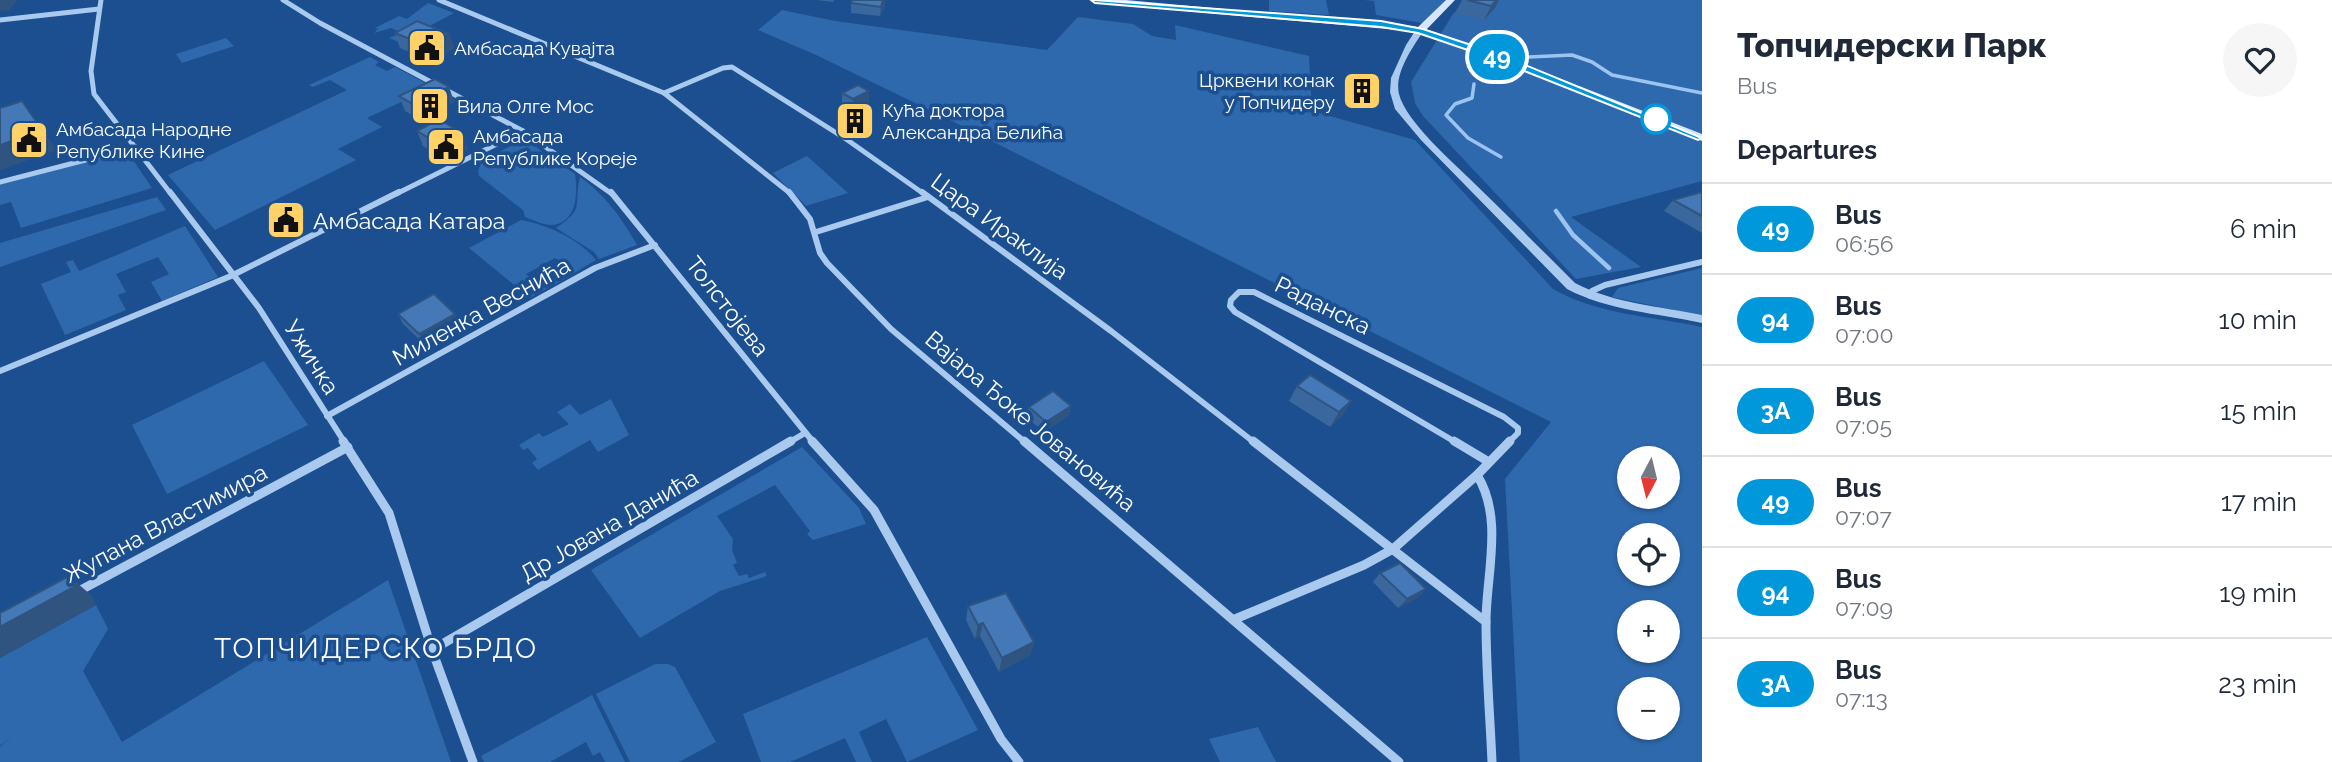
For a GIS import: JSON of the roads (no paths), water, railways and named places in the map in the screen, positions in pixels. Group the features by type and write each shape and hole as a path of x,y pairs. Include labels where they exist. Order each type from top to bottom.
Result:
{"main road":[{"path":"1096,0 1381,24 1420,30 1497,57 1702,138"},
{"path":"1420,30 1451,0"}],"street":[{"name":"Ужичка","path":"102,0 91,71 92,88 107,113 259,308 389,513 432,650 473,762"},
{"name":"Толстојева","path":"284,0 320,23 523,131 607,188 805,433 874,510 1001,739 1019,762"},
{"path":"439,0 664,93"},
{"path":"0,20 99,9"},
{"path":"1420,30 1395,78 1394,92 1400,109 1424,138 1566,282 1590,296 1702,319"},
{"name":"Цара Ираклија","path":"664,93 723,68 732,67 846,139 1111,331 1486,622"},
{"name":"Вајара Ђоке Јовановића","path":"664,93 791,194 803,208 816,232 820,253 827,263 891,328 1399,762"},
{"path":"0,371 232,276 523,131"},
{"path":"0,182 136,147"},
{"path":"816,232 928,197"},
{"name":"Миленка Веснића","path":"327,416 595,268 655,245"},
{"path":"1590,296 1592,291 1601,286 1702,262"},
{"name":"Раданска","path":"1235,620 1364,565 1393,549 1516,438 1518,428 1504,417 1254,292 1242,291 1231,300 1230,306 1235,312 1489,462"},
{"name":"Др Јована Данића","path":"432,650 805,433"},
{"name":"Жупана Властимира","path":"71,595 348,447"},
{"path":"1477,475 1486,486 1490,521 1486,622 1492,762"}],"waterway":[{"path":"1529,57 1572,55 1592,62 1612,75 1702,93"},
{"path":"1474,84 1472,98 1455,104 1446,115 1468,138 1501,157"},
{"path":"1556,211 1573,235 1609,268"}],"place":[{"name":"Амбасада Кувајта","path":"427,48"},
{"name":"Црквени конак у Топчидеру","path":"1362,91"},
{"name":"Вила Олге Мос","path":"430,106"},
{"name":"Кућа доктора Александра Белића","path":"855,121"},
{"name":"Амбасада Народне Републике Кине","path":"29,140"},
{"name":"Амбасада Републике Кореје","path":"446,147"},
{"name":"Амбасада Катара","path":"286,220"}],"district":[{"name":"ТОПЧИДЕРСКО БРДО","path":"376,648"}]}
